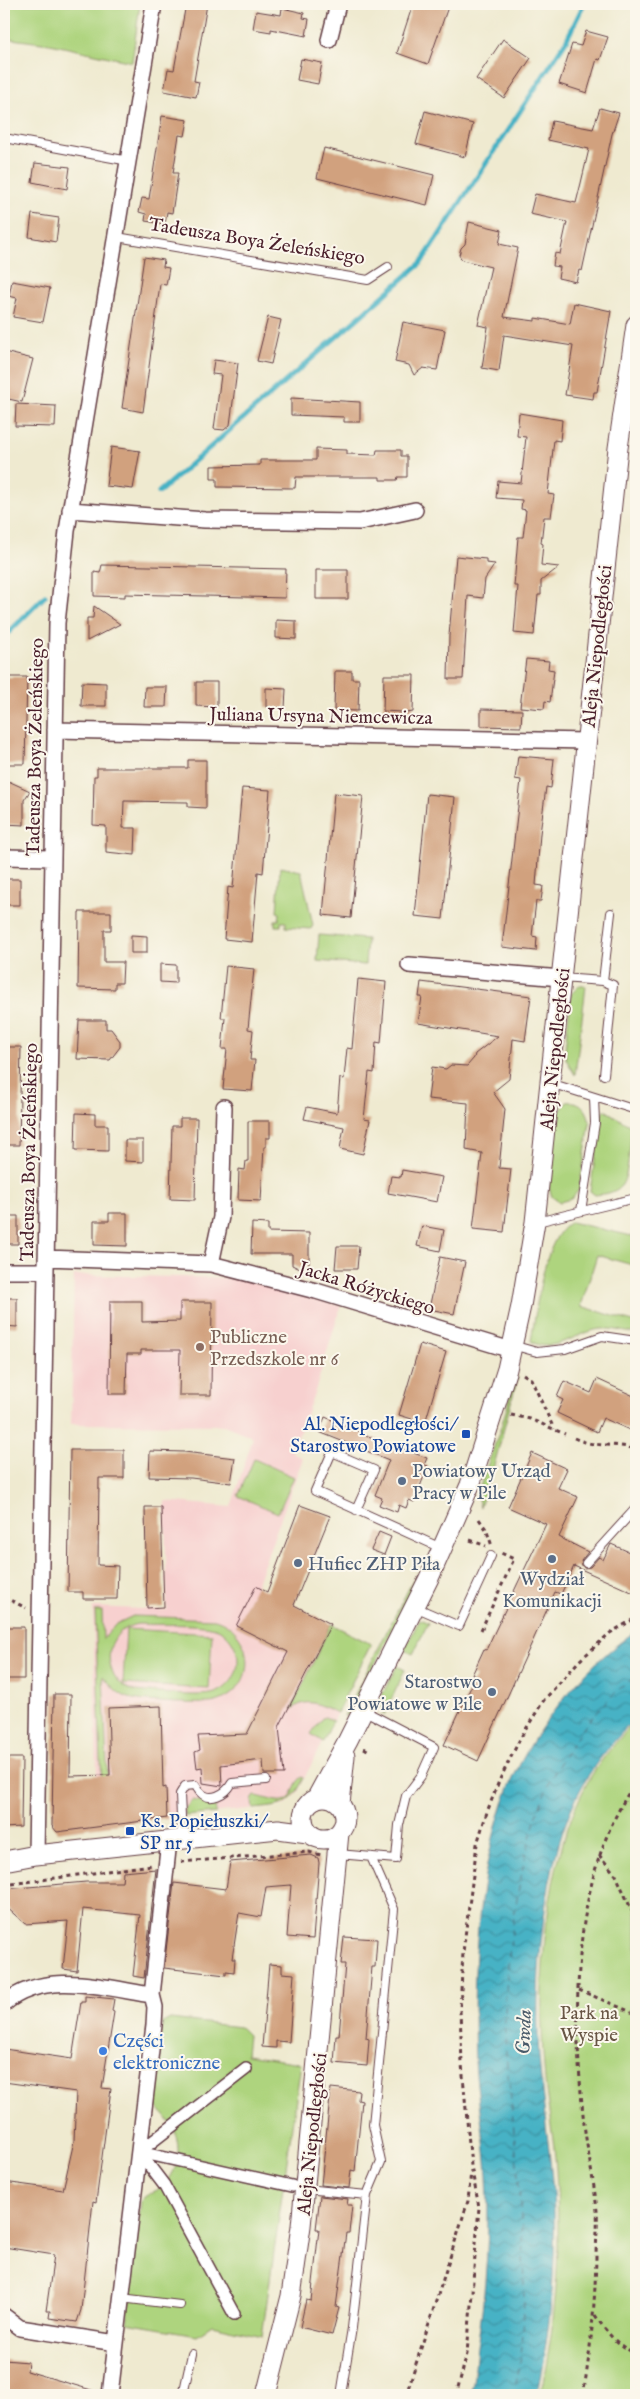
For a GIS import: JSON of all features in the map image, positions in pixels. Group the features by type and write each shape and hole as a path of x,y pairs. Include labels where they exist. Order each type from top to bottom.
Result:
{"street":[{"name":"Tadeusza Boya Żeleńskiego","path":"36,1855 57,623 70,510 117,237 154,4"},
{"path":"329,40 338,4"},
{"name":"Aleja Niepodległości","path":"316,1799 415,1607 464,1500 486,1438 512,1348 529,1264 535,1222 618,448 636,325"},
{"path":"70,510 205,520 360,522 415,510"},
{"name":"Juliana Ursyna Niemcewicza","path":"54,730 586,741"},
{"path":"4,857 52,858"},
{"path":"409,965 561,978"},
{"path":"211,1264 221,1217 224,1107"},
{"name":"Jacka Różyckiego","path":"4,1270 46,1265 211,1264 316,1291 512,1348"},
{"name":"Aleja Niepodległości","path":"340,1804 348,1740"},
{"path":"4,1861 36,1855 278,1829 323,1835 345,1822 343,1809 340,1804 328,1797 316,1799 310,1802 303,1814 278,1829"},
{"path":"303,1814 323,1835"},
{"name":"Aleja Niepodległości","path":"266,2395 291,2296 299,2187 332,1861 323,1835"},
{"path":"110,2395 154,2025 155,2008 152,1995 167,1863 176,1840"},
{"path":"4,2004 32,1988 50,1984 79,1985 152,1995"},
{"path":"139,2152 246,2069"},
{"path":"139,2152 299,2187"},
{"path":"139,2152 164,2185 234,2314"},
{"path":"4,2316 20,2328 116,2343"}],"lane":[{"path":"4,138 129,161"},
{"name":"Tadeusza Boya Żeleńskiego","path":"117,237 368,280 388,266"},
{"path":"603,980 611,913"},
{"path":"561,978 603,980 613,985 604,1075"},
{"path":"550,1083 636,1110"},
{"path":"581,1211 595,1122 594,1097"},
{"path":"535,1222 636,1198"},
{"path":"512,1348 537,1352 565,1349 602,1336 636,1341"},
{"path":"356,1510 374,1470 332,1452 315,1491 356,1510 443,1548"},
{"path":"586,1563 636,1508"},
{"path":"415,1607 458,1626 492,1553"},
{"path":"332,1861 371,1858 396,1859 399,1826 406,1796 421,1776 434,1747 363,1710"},
{"path":"176,1840 180,1794 185,1786 195,1785 206,1796 218,1796 224,1794 232,1783 266,1780"},
{"path":"341,2395 352,2328 367,2195 381,2162 374,2125 394,1908 371,1858"},
{"path":"299,2187 367,2195"},
{"path":"121,2298 180,2305"},
{"path":"183,2395 192,2354"}],"path":[{"path":"522,1373 531,1379 554,1429"},
{"path":"511,1415 530,1419 564,1434"},
{"path":"574,1438 590,1446 625,1446 636,1449"},
{"path":"479,1519 486,1528 492,1553"},
{"path":"4,1597 40,1614"},
{"path":"456,2395 467,2354 479,2207 472,2166 462,2064 460,2010 463,1952 478,1844 487,1812 521,1737 544,1700 579,1661 610,1633 636,1618"},
{"path":"582,2395 595,2315 597,2213 583,2113 578,2037 579,1990 587,1914 599,1855 620,1805 636,1782"},
{"path":"4,1885 167,1863 309,1852 318,1853 332,1861"},
{"path":"599,1855 616,1875 636,1920"},
{"path":"579,1990 636,2014"},
{"path":"406,2395 468,2201 472,2166"},
{"path":"595,2315 608,2333 620,2345 636,2352"},
{"path":"624,2395 636,2385"}],"shaded area":[{"path":"74,1275 238,1278 341,1306 316,1388 292,1453 303,1458 256,1586 371,1644 297,1793 285,1805 139,1821 97,1776 93,1607 167,1610 165,1501 231,1507 253,1437 224,1425 71,1424"}],"green space":[{"path":"4,4 140,4 132,62 50,44 4,38"},
{"path":"280,867 301,871 313,925 311,929 286,927 286,922 281,922 281,926 275,926 275,920 279,920 280,913 277,912"},
{"path":"319,935 367,939 365,965 317,961"},
{"path":"579,986 586,986 575,1075 566,1059 565,1049 571,994"},
{"path":"567,1102 580,1104 586,1110 590,1123 579,1190 571,1199 560,1202 552,1197 549,1187 557,1115"},
{"path":"605,1110 632,1127 629,1158 626,1175 621,1186 613,1192 595,1195 590,1191 602,1113"},
{"path":"571,1222 636,1237 636,1266 597,1255 581,1306 636,1323 636,1334 601,1329 547,1346 538,1345 531,1341 542,1276 547,1259 553,1243 561,1231"},
{"path":"516,1377 518,1377 493,1469 480,1507 477,1495"},
{"path":"254,1459 294,1477 278,1513 238,1496"},
{"path":"413,1580 416,1582 354,1706 349,1715 344,1716"},
{"path":"95,1611 102,1611 103,1639 116,1624 133,1616 215,1619 227,1624 242,1643 246,1654 247,1666 244,1678 237,1688 221,1700 212,1703 192,1703 155,1702 129,1698 118,1692 103,1676 108,1786 102,1786","holes":["138,1624 197,1625 215,1628 223,1632 232,1641 237,1653 238,1665 234,1677 221,1690 208,1694 187,1695 134,1691 123,1685 115,1677 109,1656 117,1635 126,1628"]},
{"path":"420,1619 428,1623 413,1654 404,1650"},
{"path":"331,1624 371,1644 337,1713 314,1703 303,1703 291,1710"},
{"path":"126,1629 212,1634 209,1689 123,1684"},
{"path":"397,1666 405,1670 384,1715 378,1703"},
{"path":"325,1717 333,1721 323,1742 311,1734 322,1718"},
{"name":"Park na Wyspie","path":"636,1721 636,2395 540,2395 554,2311 558,2255 556,2170 545,2081 542,2033 543,1960 547,1922 561,1849 587,1783 616,1742"},
{"path":"302,1777 304,1778 299,1788 290,1800 279,1806 253,1809 252,1800 255,1796 275,1801 285,1801 292,1794"},
{"path":"193,1800 215,1804 216,1813 185,1816 185,1808"},
{"path":"170,2019 240,2027 248,2035 246,2055 301,2063 262,2336 212,2325 197,2335 127,2323 141,2201 163,2186 176,2166 178,2155 178,2143 175,2132 162,2113 153,2105 161,2029 163,2023"}],"water":[{"name":"Gwda","path":"636,1631 636,1718 595,1765 569,1813 549,1884 543,1923 538,2000 538,2037 553,2192 554,2256 551,2302 537,2395 470,2395 483,2304 488,2239 487,2175 476,2075 474,2029 475,1964 481,1898 487,1866 494,1834 508,1790 514,1775 537,1735 554,1710 597,1662"}],"building":[{"path":"186,4 207,4 194,81 199,82 196,97 164,91 168,69 174,70"},
{"path":"413,4 449,4 428,64 397,53"},
{"path":"282,8 304,13 303,18 309,19 306,36 271,29 271,32 253,29 256,11 281,15"},
{"path":"586,31 608,37 600,60 597,59 587,93 559,84 572,44 581,46"},
{"path":"503,39 531,58 504,98 476,79"},
{"path":"301,59 322,63 318,84 297,80"},
{"path":"600,108 619,113 612,134 582,271 579,270 576,282 558,278 560,267 553,266 555,253 560,254 567,222 530,214 535,194 576,203 581,183 589,149 548,140 552,121 593,129"},
{"path":"425,111 473,124 465,157 416,144"},
{"path":"162,116 188,120 185,136 179,135 173,173 178,173 172,213 167,212 165,224 145,221 146,214 139,212 142,198 149,199"},
{"path":"324,148 434,175 427,205 317,178"},
{"path":"35,163 70,167 67,189 32,182"},
{"path":"32,214 59,218 56,242 29,237"},
{"path":"469,222 502,230 499,244 518,248 504,317 535,321 535,318 570,324 574,303 611,311 597,392 594,392 593,399 565,395 573,346 504,335 499,371 482,368 488,327 478,325 491,267 462,260 459,255 461,248 465,244"},
{"path":"144,257 164,260 163,267 169,268 166,285 160,284 143,412 122,408"},
{"path":"12,281 50,288 43,322 13,317 17,298 9,296"},
{"path":"268,317 281,320 271,364 257,361"},
{"path":"403,322 445,330 437,370 423,368 414,375 409,365 395,362"},
{"path":"4,352 33,359 22,402 4,398"},
{"path":"214,360 238,363 230,425 224,430 214,429 221,375 212,374"},
{"path":"291,398 360,402 360,422 344,422 344,417 291,415"},
{"path":"16,404 56,406 55,427 15,426"},
{"path":"519,413 562,420 560,441 554,440 548,494 554,495 551,517 544,517 541,543 543,544 541,565 559,567 541,581 541,595 538,595 534,635 514,633 518,586 514,586 518,537 523,537 526,510 521,509 522,500 496,498 498,481 521,483 526,437 517,436"},
{"path":"111,447 140,451 133,489 106,486"},
{"path":"316,449 347,450 347,454 376,455 377,450 401,450 401,456 407,456 407,477 398,477 397,480 380,480 380,477 296,477 295,488 217,487 217,479 211,479 211,466 260,465 260,460 316,460"},
{"path":"456,556 486,559 486,563 495,564 485,579 483,598 468,596 463,679 448,679 449,636"},
{"path":"102,565 286,569 285,598 125,594 125,597 94,596 94,572 100,573"},
{"path":"316,570 348,570 348,599 316,599"},
{"path":"94,606 120,624 87,641 87,618 93,618"},
{"path":"276,620 296,621 296,639 276,638"},
{"path":"526,659 549,661 548,669 554,670 550,702 545,701 544,709 520,707"},
{"path":"335,671 352,671 352,679 359,679 358,711 334,710"},
{"path":"384,675 414,675 413,712 401,714 401,712 383,711"},
{"path":"4,677 27,677 25,764 4,764"},
{"path":"82,682 106,683 106,706 81,706"},
{"path":"196,682 217,682 217,707 196,706"},
{"path":"145,687 167,687 166,707 144,707"},
{"path":"266,688 286,689 285,708 266,707"},
{"path":"481,709 522,710 521,727 481,726"},
{"path":"518,756 554,759 551,788 546,787 540,834 536,885 543,886 541,901 536,901 532,936 537,937 536,951 502,947 521,780 515,779"},
{"path":"188,760 206,760 206,808 188,807 188,802 124,801 123,828 136,828 135,855 106,852 106,826 93,825 94,776 97,776 97,768 188,768"},
{"path":"4,779 30,791 24,800 24,825 4,824"},
{"path":"242,788 270,790 263,873 258,872 252,942 224,939 228,887 233,888"},
{"path":"334,793 363,796 351,918 323,915"},
{"path":"427,794 455,797 443,919 415,916"},
{"path":"4,879 20,879 20,905 4,905"},
{"path":"79,912 111,912 111,930 104,930 104,962 123,962 122,983 115,983 115,989 78,988"},
{"path":"131,935 147,936 147,953 131,953"},
{"path":"160,964 176,965 176,983 160,982"},
{"path":"226,966 254,969 248,1029 253,1030 250,1060 255,1060 252,1091 223,1089 227,1049 222,1049 225,1018 221,1018"},
{"path":"358,979 386,982 381,1043 376,1042 374,1073 369,1072 364,1119 370,1120 363,1154 340,1149 344,1127 304,1119 307,1107 337,1113 340,1078 344,1079 347,1048 352,1049"},
{"path":"421,982 531,996 525,1041 513,1039 509,1079 493,1092 505,1109 499,1168 511,1169 504,1232 473,1229 482,1153 466,1150 468,1103 428,1099 432,1067 446,1069 451,1065 467,1066 475,1054 498,1036 418,1023 422,997 419,997"},
{"path":"79,1020 106,1020 106,1029 111,1029 120,1041 120,1047 110,1060 77,1059"},
{"path":"4,1047 21,1047 19,1145 4,1145"},
{"path":"76,1113 95,1114 95,1125 108,1125 108,1151 75,1150"},
{"path":"180,1118 197,1118 195,1200 170,1199 172,1126 180,1126"},
{"path":"248,1121 270,1121 270,1138 266,1138 266,1147 264,1147 261,1201 238,1200 239,1169 245,1170 246,1161 248,1161"},
{"path":"125,1140 143,1140 143,1162 125,1161"},
{"path":"402,1170 442,1177 437,1202 388,1193 391,1176 401,1177"},
{"path":"109,1213 127,1213 127,1246 94,1245 94,1221 109,1221"},
{"path":"4,1216 18,1216 18,1244 4,1244"},
{"path":"252,1223 268,1224 268,1232 309,1233 309,1265 300,1269 292,1265 292,1254 251,1254"},
{"path":"422,1226 444,1230 440,1251 417,1246"},
{"path":"337,1246 359,1246 357,1269 335,1269"},
{"path":"440,1257 465,1262 454,1314 429,1309"},
{"path":"4,1298 17,1298 17,1327 4,1326"},
{"path":"110,1301 142,1301 142,1322 180,1321 180,1302 212,1302 211,1395 179,1395 180,1350 141,1350 141,1354 127,1354 126,1394 109,1394"},
{"path":"420,1344 446,1352 425,1423 399,1415"},
{"path":"597,1379 636,1397 636,1433 603,1418 597,1432 557,1413 563,1400 557,1397 564,1381 591,1393"},
{"name":"Powiatowy Urząd Pracy w Pile","path":"325,1417 360,1433 427,1458 424,1465 428,1466 414,1502 409,1500 406,1508 399,1505 397,1512 379,1505 382,1498 375,1495 389,1460 319,1432"},
{"path":"70,1450 124,1450 124,1478 99,1478 98,1565 118,1566 117,1599 83,1599 83,1592 68,1592"},
{"path":"150,1451 184,1452 235,1458 231,1483 191,1478 149,1477"},
{"path":"532,1453 567,1469 558,1488 578,1497 559,1537 588,1552 581,1561 584,1568 590,1567 599,1557 603,1560 611,1544 636,1555 636,1594 574,1566 561,1594 555,1592 478,1761 444,1745 476,1676 472,1675 484,1649 486,1650 546,1524 508,1507"},
{"path":"300,1505 330,1516 294,1605 331,1624 279,1727 284,1774 264,1774 263,1760 221,1765 222,1786 203,1783 202,1767 197,1768 195,1752 200,1750 198,1736 247,1734 288,1652 236,1626 256,1586 267,1592"},
{"path":"145,1507 161,1507 164,1607 147,1608"},
{"path":"379,1532 391,1537 384,1555 371,1550"},
{"path":"4,1627 24,1627 24,1679 4,1679"},
{"path":"54,1694 71,1694 70,1776 110,1775 108,1708 161,1706 163,1788 166,1787 167,1818 57,1832 52,1826"},
{"path":"4,1758 22,1758 21,1827 4,1828"},
{"path":"311,1855 318,1858 319,1863 313,1939 287,1937 291,1885 266,1887 261,1917 239,1913 232,1959 235,1959 234,1972 226,1971 226,1975 164,1968 174,1883 226,1889 230,1862"},
{"path":"156,1869 144,1978 133,1976 140,1915 83,1909 77,1971 63,1969 68,1921 25,1924 4,1905 5,1889 86,1882 122,1882 123,1872"},
{"path":"344,1937 377,1939 375,1967 372,1967 366,2038 369,2039 367,2066 334,2063 336,2036 339,2036 345,1964 341,1964"},
{"path":"269,1964 282,1965 282,1973 294,1974 289,2042 276,2041 276,2048 262,2047"},
{"path":"85,1996 114,1999 112,2011 114,2012 102,2088 111,2089 96,2202 93,2201 81,2310 77,2322 49,2318 50,2311 46,2311 54,2255 4,2247 4,2182 63,2190 74,2141 76,2092 4,2082 4,2049 72,2059 81,2002 85,2002"},
{"path":"331,2088 359,2091 358,2100 362,2101 355,2171 351,2170 349,2188 321,2185"},
{"path":"320,2196 348,2199 347,2205 352,2205 349,2233 346,2233 336,2307 339,2308 332,2335 300,2327 306,2300 311,2301 319,2229 316,2229"},
{"path":"4,2360 28,2362 27,2371 98,2392 97,2395 4,2395"}],"waterway":[{"path":"159,492 421,263 566,41 584,4"},
{"path":"4,637 45,596"}],"ferry route":[{"path":"513,2395 521,2356 524,2303 520,2200 505,2031 507,1973 516,1908 537,1813 554,1773 585,1726 610,1698 636,1676"}],"place":[{"name":"Publiczne Przedszkole nr 6","path":"200,1347"},
{"name":"Al. Niepodległości/ Starostwo Powiatowe","path":"466,1434"},
{"name":"Powiatowy Urząd Pracy w Pile","path":"402,1481"},
{"name":"Wydział Komunikacji","path":"552,1559"},
{"name":"Hufiec ZHP Piła","path":"298,1563"},
{"name":"Starostwo Powiatowe w Pile","path":"492,1692"},
{"name":"Ks. Popiełuszki/ SP nr 5","path":"130,1831"},
{"name":"Części elektroniczne","path":"103,2051"}]}
